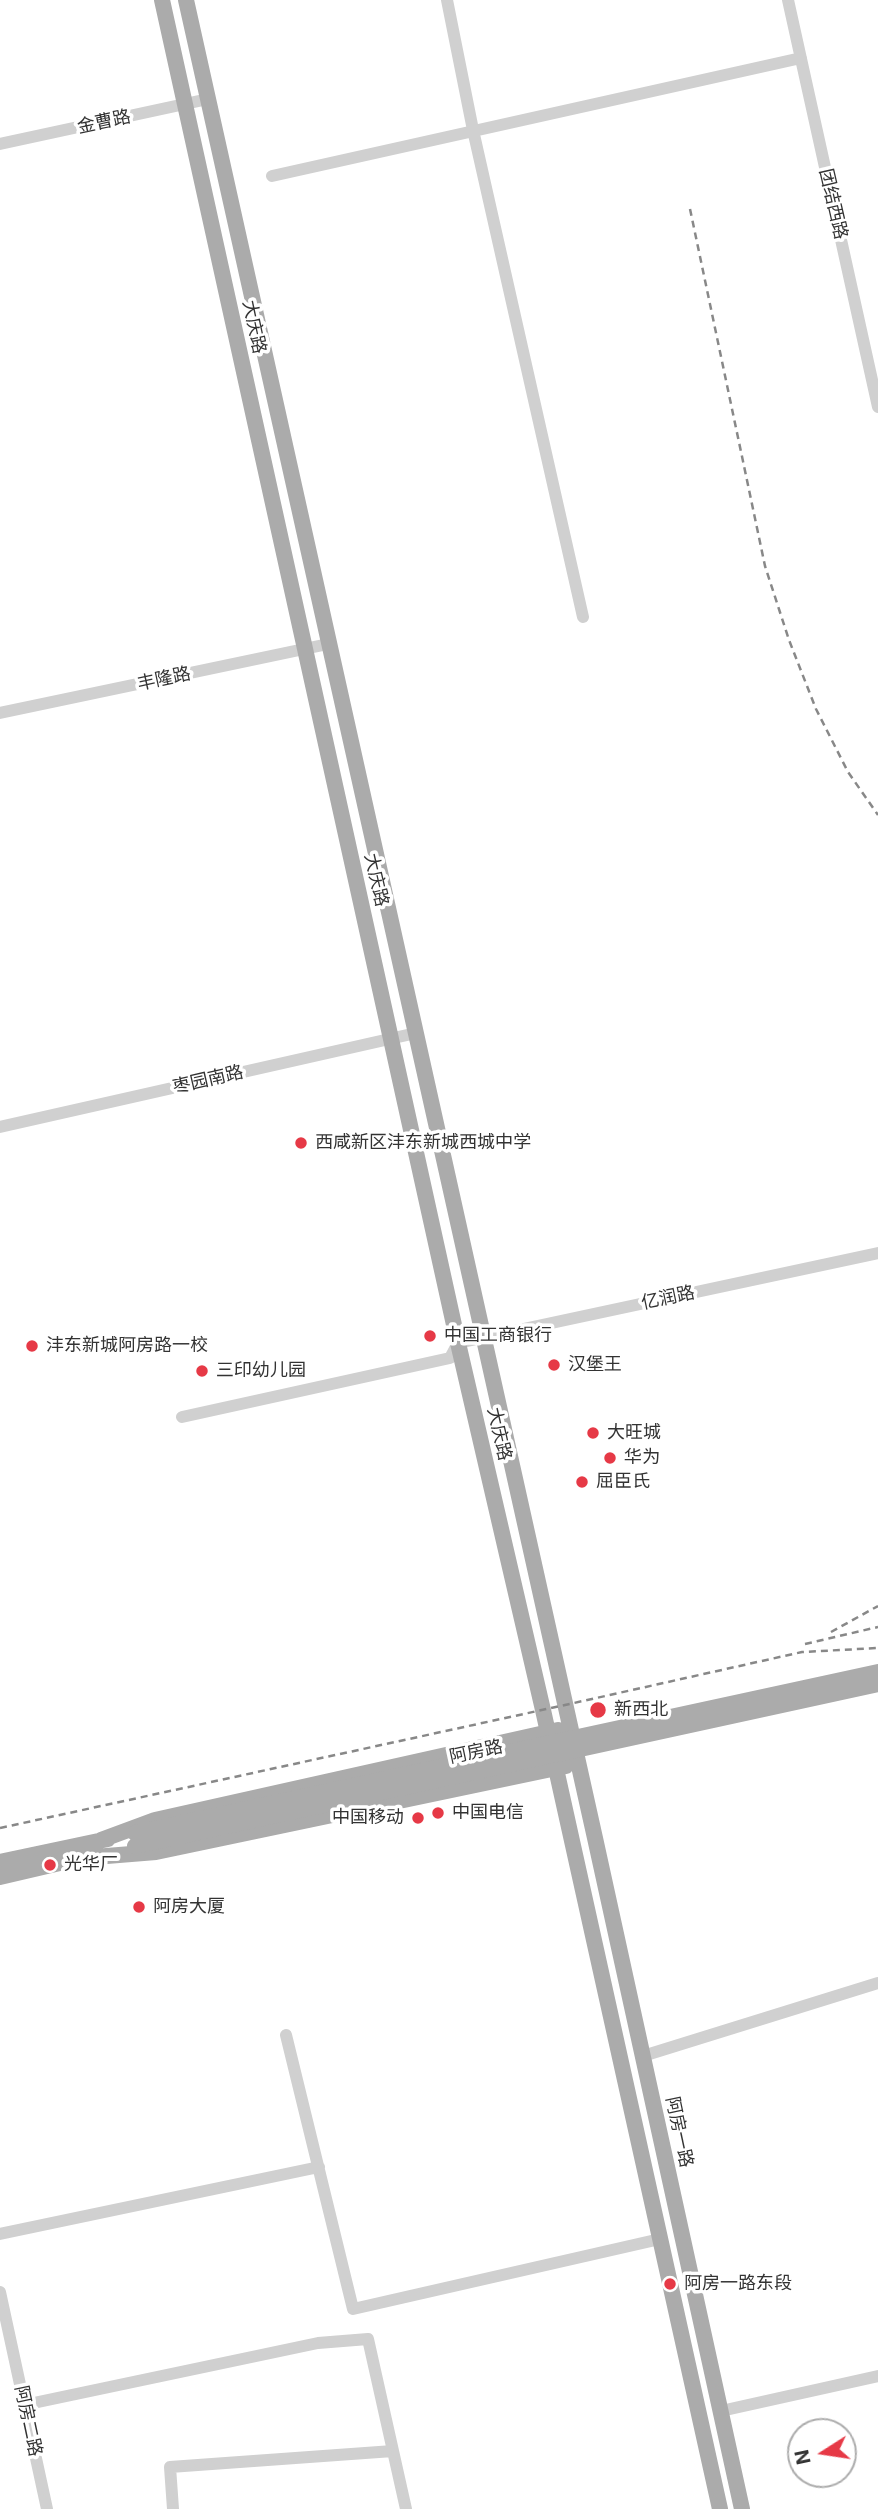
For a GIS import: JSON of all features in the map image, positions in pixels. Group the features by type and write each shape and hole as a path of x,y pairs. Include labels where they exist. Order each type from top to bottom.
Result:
{"main road":[{"name":"大庆路","path":"162,0 458,1343 555,1768"},
{"name":"大庆路","path":"186,0 578,1763"},
{"name":"阿房路","path":"0,1877 82,1858 135,1840 878,1672"},
{"name":"阿房路","path":"101,1840 135,1840 878,1684"},
{"name":"阿房路","path":"0,1862 101,1840 155,1820 570,1727"},
{"name":"阿房路","path":"82,1858 156,1853 578,1763"},
{"name":"阿房一路","path":"578,1763 742,2509"},
{"path":"555,1768 720,2509"},
{"path":"640,2153 663,2147"},
{"path":"649,2190 671,2185"}],"street":[{"path":"447,0 473,130 583,617"},
{"name":"团结西路","path":"788,0 873,359 878,407"},
{"path":"272,176 801,58"},
{"name":"金曹路","path":"0,144 208,99"},
{"name":"丰隆路","path":"0,713 328,644"},
{"name":"枣园南路","path":"0,1127 416,1032"},
{"name":"亿润路","path":"458,1343 878,1253"},
{"path":"182,1417 450,1358 458,1343"},
{"path":"643,2056 878,1983"},
{"path":"286,2035 353,2309 660,2239"},
{"path":"0,2234 319,2167"},
{"name":"阿房二路","path":"0,2292 47,2509"},
{"path":"24,2405 318,2343 368,2339 406,2509"},
{"path":"721,2411 878,2376"},
{"path":"173,2509 170,2467 393,2451"}],"railway":[{"path":"690,209 765,566 789,640 816,709 848,772 878,815"},
{"path":"831,1632 878,1606"},
{"path":"805,1644 878,1627"},
{"path":"0,1828 802,1652 878,1648"}],"place":[{"name":"西咸新区沣东新城西城中学","path":"301,1143"},
{"name":"中国工商银行","path":"430,1336"},
{"name":"沣东新城阿房路一校","path":"32,1346"},
{"name":"汉堡王","path":"554,1365"},
{"name":"三印幼儿园","path":"202,1371"},
{"name":"大旺城","path":"593,1433"},
{"name":"华为","path":"610,1458"},
{"name":"屈臣氏","path":"582,1482"},
{"name":"新西北","path":"598,1710"},
{"name":"中国电信","path":"438,1813"},
{"name":"中国移动","path":"418,1818"},
{"name":"光华厂","path":"50,1865"},
{"name":"阿房大厦","path":"139,1907"},
{"name":"阿房一路东段","path":"670,2284"}]}
